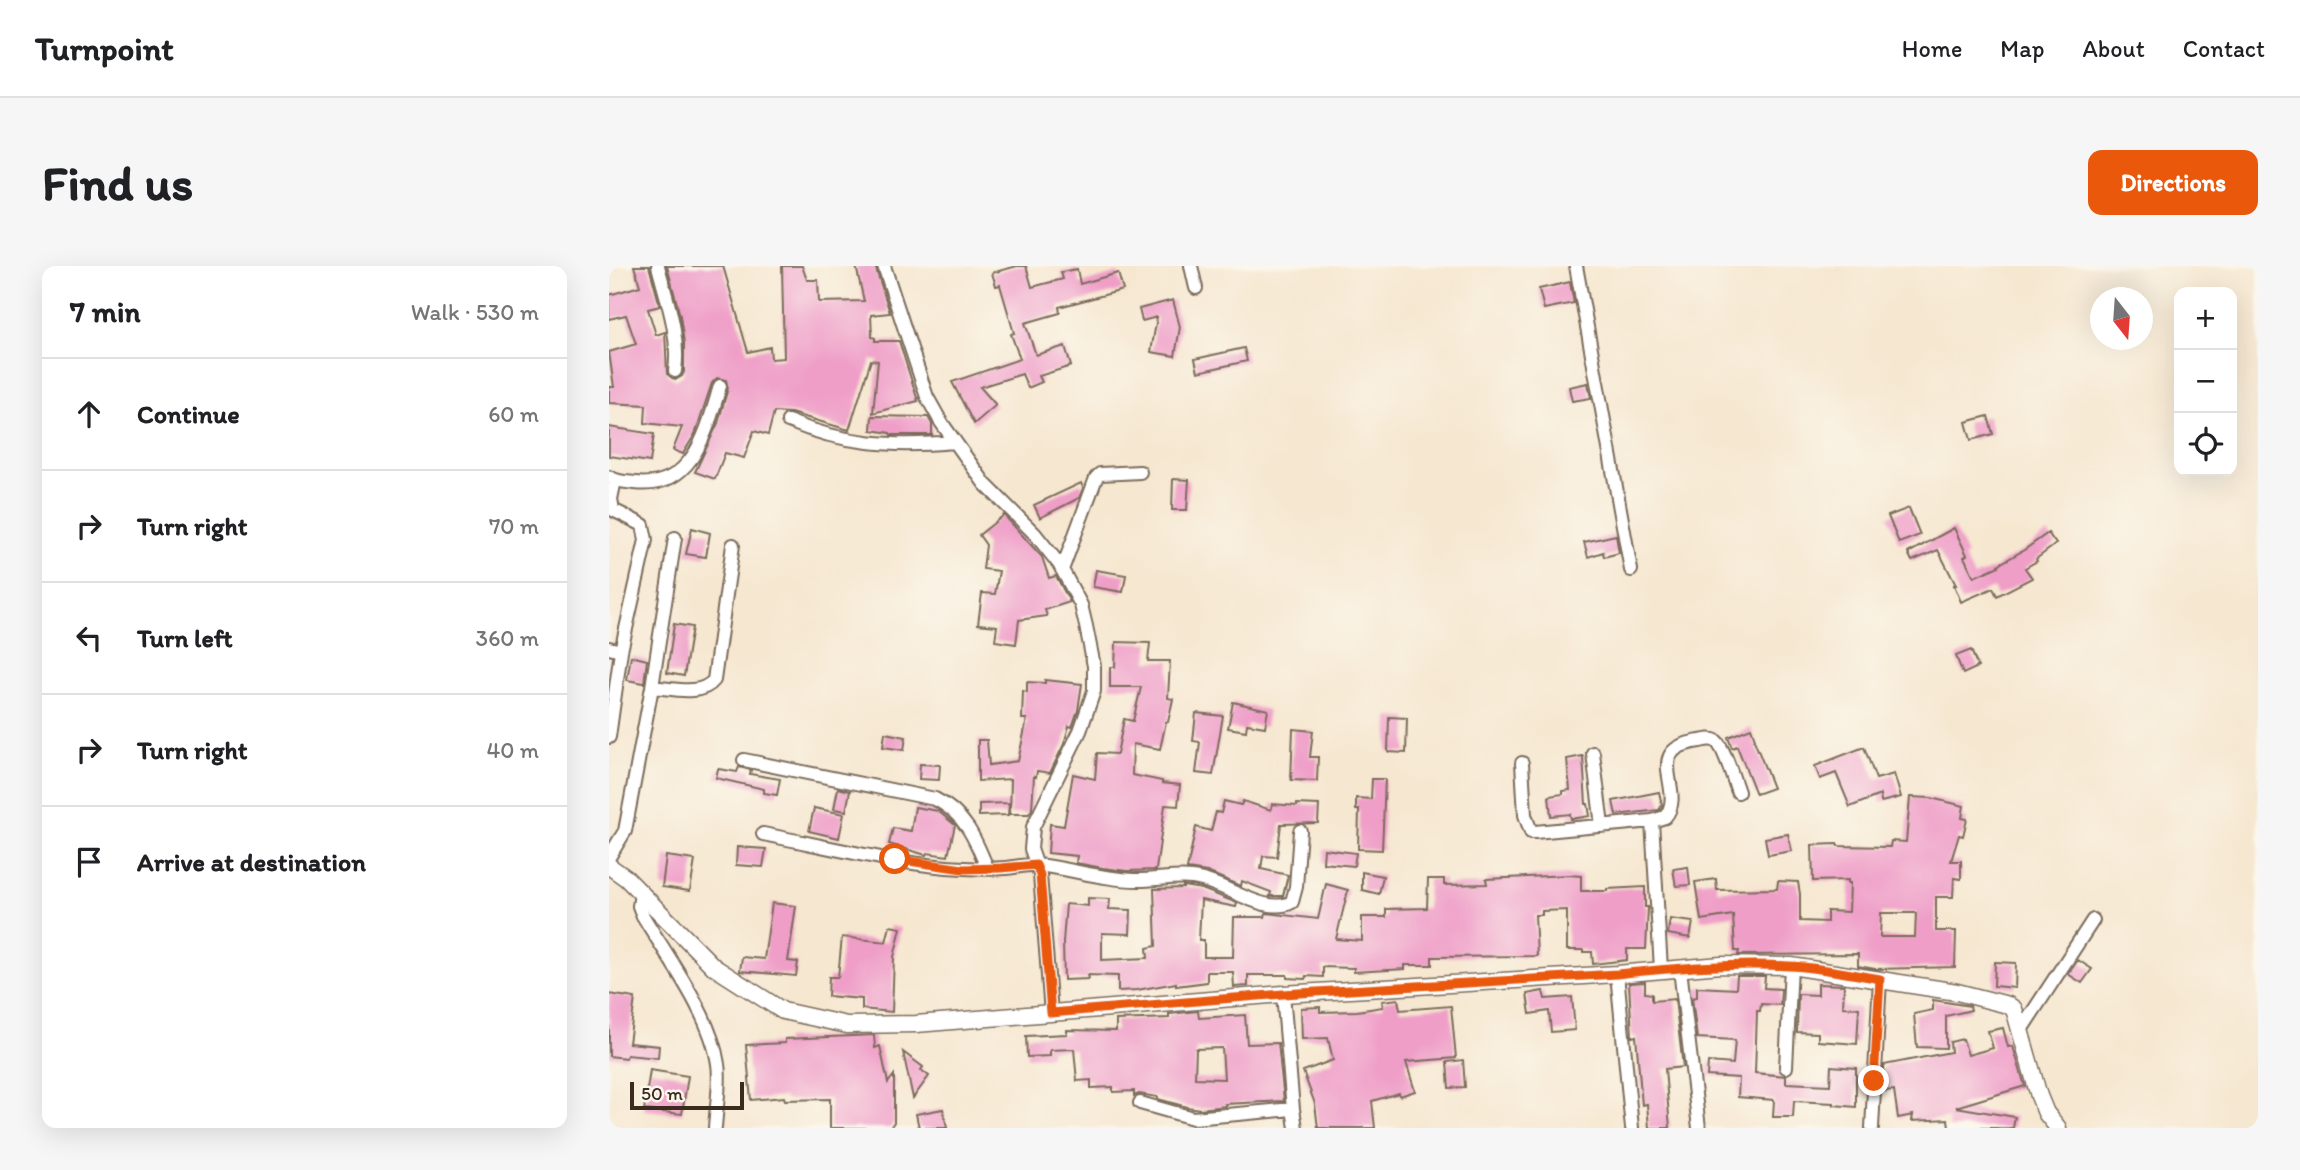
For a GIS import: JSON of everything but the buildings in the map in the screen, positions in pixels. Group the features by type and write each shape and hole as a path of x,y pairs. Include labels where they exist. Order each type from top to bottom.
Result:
{"street":[{"path":"658,266 675,332 675,372"},
{"path":"884,266 927,397 985,484 1034,534 1062,570 1081,605 1086,626 1094,666 1094,691 1080,731 1033,827 1031,849 1040,875 1051,1013"},
{"path":"1191,266 1196,288"},
{"path":"1576,266 1631,570"},
{"path":"609,737 615,650 646,540 643,525 613,510 612,479 648,484 673,475 689,464 704,438 720,386"},
{"path":"788,421 817,433 872,444 911,446 955,442"},
{"path":"1062,570 1096,478 1100,474 1140,472"},
{"path":"609,857 625,831 652,687 675,538"},
{"path":"652,687 694,690 712,684 716,672 733,545"},
{"path":"1522,763 1525,815 1531,832 1652,821 1665,817 1670,811 1668,764 1675,747 1682,743 1711,739 1719,744 1738,792"},
{"path":"1593,752 1602,825"},
{"path":"744,760 935,799 958,814 979,848 987,869"},
{"path":"1652,821 1661,969"},
{"path":"764,834 963,869 1036,865 1082,874 1137,880 1191,878 1225,887 1269,907 1284,907 1292,902 1296,887 1300,831"},
{"path":"609,866 626,878 715,967 783,1012 847,1025 916,1024 1283,994 1617,974 1721,965 1791,966 1957,992 2008,1005 2016,1014 2039,1096 2046,1113 2058,1128"},
{"path":"641,894 639,906 643,915 695,1002 709,1031 719,1065 715,1128"},
{"path":"2021,1030 2093,920"},
{"path":"1786,1067 1791,966"},
{"path":"1680,969 1699,1128"},
{"path":"1617,974 1632,1128"},
{"path":"1873,1128 1880,979"},
{"path":"1283,994 1296,1128"},
{"path":"1140,1103 1193,1118 1293,1109"}],"route":[{"path":"895,859 963,869 1036,865 1040,875 1051,1013 1283,994 1617,974 1721,965 1791,966 1880,979 1874,1081"}]}
